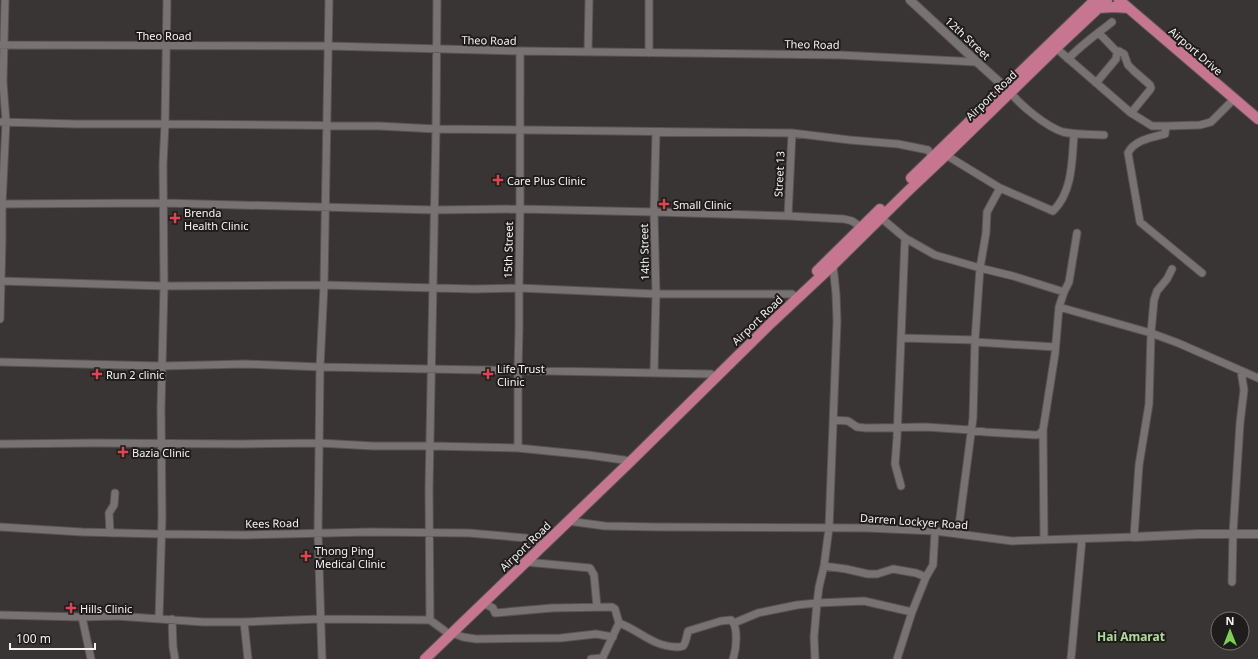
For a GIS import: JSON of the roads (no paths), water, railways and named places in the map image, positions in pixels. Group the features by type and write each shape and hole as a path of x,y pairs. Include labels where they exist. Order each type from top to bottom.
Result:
{"main road":[{"name":"Airport Road","path":"417,659 483,603 526,562 541,544 568,521 711,374 795,296 833,265 880,217 946,155 1088,4 1097,4 1108,0"},
{"name":"Airport Drive","path":"1119,0 1258,119"},
{"name":"Airport Road","path":"425,659 448,632 750,343 861,227 933,158 1056,48 1097,4"},
{"path":"1097,4 1128,8"}],"street":[{"path":"0,319 4,82 2,45 5,0"},
{"path":"159,618 164,286 166,0"},
{"path":"322,659 318,533 320,367 324,285 328,0"},
{"path":"430,620 428,532 436,129 436,0"},
{"path":"588,52 589,0"},
{"path":"649,0 649,53"},
{"name":"12th Street","path":"910,0 1008,90"},
{"path":"1068,59 1078,48 1112,22"},
{"path":"1099,33 1117,52 1124,54 1128,65 1150,85 1151,88 1131,113"},
{"name":"Theo Road","path":"2,45 328,46 436,50 840,55 977,62"},
{"path":"1056,48 1131,113 1152,126 1200,125 1211,122 1234,99"},
{"name":"15th Street","path":"518,448 520,51"},
{"path":"1096,83 1116,59 1117,52"},
{"path":"1008,90 1022,106 1057,130 1074,134 1104,135"},
{"path":"3,122 76,124 380,126 436,129 792,134 898,144 928,150 933,158"},
{"path":"1166,126 1165,134 1141,141 1130,148 1128,153 1140,222 1202,273"},
{"name":"14th Street","path":"654,372 656,294 654,212 656,132"},
{"name":"Street 13","path":"788,216 792,134"},
{"path":"946,155 1000,188 1051,211 1054,210 1067,188 1071,169 1074,134"},
{"path":"958,534 973,412 975,341 980,268 986,233 987,212 1000,188"},
{"path":"1,204 164,204 434,210 520,209 654,212 788,216 844,220 852,221 861,227"},
{"path":"880,217 905,238 935,255 1013,276 1064,292"},
{"path":"1044,539 1043,430 1055,354 1059,307 1069,282 1077,233"},
{"path":"901,486 895,464 905,238"},
{"path":"815,659 814,638 817,603 829,528 837,320 833,265"},
{"path":"1134,536 1139,465 1149,404 1151,333 1155,294 1167,279 1172,269"},
{"path":"1,281 164,286 324,285 432,288 518,288 656,294 795,296"},
{"path":"1059,307 1151,333 1178,343 1241,372 1258,378"},
{"path":"901,338 975,341 1055,347"},
{"path":"0,365 0,360 162,366 245,364 320,367 711,374"},
{"path":"1232,582 1232,533 1240,423 1244,390 1241,372"},
{"path":"833,420 845,420 857,427 866,428 926,428 1038,435 1043,430"},
{"path":"0,444 319,443 372,446 518,448 628,460"},
{"path":"110,533 109,513 114,505 115,493"},
{"name":"Darren Lockyer Road","path":"568,521 605,526 867,528 935,531 1012,541 1232,533 1258,534"},
{"name":"Kees Road","path":"0,527 82,532 161,534 244,535 370,532 469,533 520,537 541,544"},
{"path":"897,659 912,612 926,576 933,565 935,531"},
{"path":"1071,659 1082,539"},
{"path":"526,562 590,568 594,575 597,607"},
{"path":"824,566 868,574 877,574 893,569 926,576"},
{"path":"734,623 758,613 797,605 817,603 864,601 912,612"},
{"path":"483,603 493,608 495,612 552,608 612,607 615,609 619,623 602,658 592,659"},
{"path":"0,615 82,617 116,616 203,622 320,619 430,620 448,632 463,637 476,639 561,638 596,634 613,637"},
{"path":"82,617 91,659"},
{"path":"172,619 175,659"},
{"path":"619,623 632,628 655,643 681,647 684,644 688,631 721,621 731,620 734,623"},
{"path":"244,622 248,659"},
{"path":"733,659 736,642 734,623"}],"place":[{"name":"Care Plus Clinic","path":"498,180"},
{"name":"Small Clinic","path":"664,204"},
{"name":"Brenda Health Clinic","path":"175,218"},
{"name":"Run 2 clinic","path":"97,374"},
{"name":"Life Trust Clinic","path":"488,374"},
{"name":"Bazia Clinic","path":"123,452"},
{"name":"Thong Ping Medical Clinic","path":"306,556"},
{"name":"Hills Clinic","path":"71,608"}],"district":[{"name":"Hai Amarat","path":"1131,636"}]}
